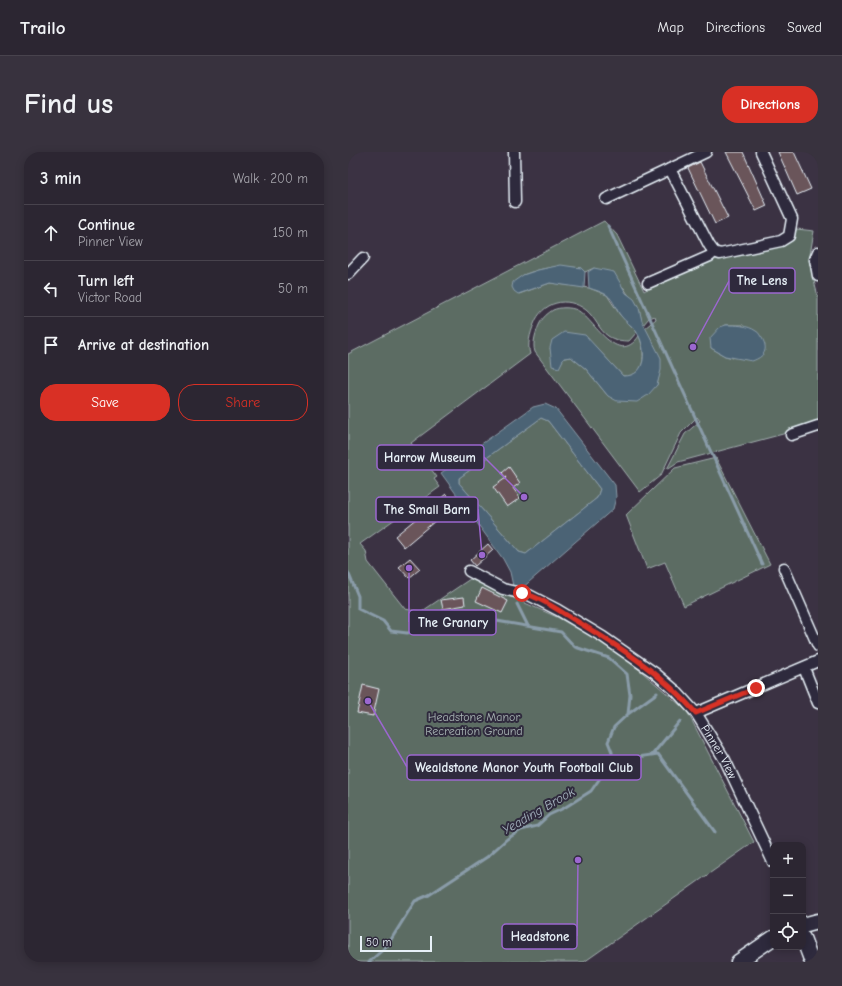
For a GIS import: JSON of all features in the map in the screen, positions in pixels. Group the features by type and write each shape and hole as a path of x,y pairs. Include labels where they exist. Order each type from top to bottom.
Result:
{"street":[{"path":"514,152 515,202"},
{"path":"606,199 706,152"},
{"path":"670,168 709,245 714,252 720,254 780,240 789,236 792,219 761,152"},
{"path":"648,283 710,256 714,252"},
{"path":"818,252 815,259 818,276"},
{"path":"348,274 364,258"},
{"path":"792,435 818,426"},
{"path":"784,568 818,646"},
{"name":"Pinner View","path":"469,571 503,589 529,595 603,637 655,673 676,691 696,713 725,760 770,856"},
{"path":"696,713 818,661"},
{"path":"804,668 818,703"},
{"path":"806,924 818,921"},
{"path":"738,962 770,940"},
{"path":"806,946 812,962"}],"green space":[{"name":"Headstone Manor Recreation Ground","path":"604,221 617,235 644,291 692,270 707,261 786,243 797,229 814,231 809,261 818,297 818,420 783,434 678,462 667,469 685,434 700,421 697,417 681,433 661,475 640,492 535,352 534,341 540,323 547,314 553,310 562,308 577,310 584,315 606,338 614,344 622,347 631,344 639,336 643,350 642,363 636,373 631,375 623,376 595,346 550,348 558,368 564,358 571,357 586,369 608,396 657,385 660,368 658,355 645,328 656,319 655,316 649,318 643,325 638,306 624,288 594,268 585,272 581,268 566,267 552,267 538,270 523,275 519,294 550,283 589,288 607,295 620,315 637,332 629,341 608,336 586,310 579,305 571,303 556,303 543,310 538,316 531,332 529,343 530,354 411,443 437,477 434,479 440,487 360,544 366,551 368,562 405,609 421,612 470,579 557,617 589,635 616,652 642,672 687,711 754,842 584,962 348,962 348,354","holes":["726,325 743,325 733,358 725,356 711,348 720,327"]},
{"path":"541,418 548,421 600,489 597,498 526,554 519,552 459,483 459,478"},
{"path":"716,458 770,564 684,606 665,562 647,569 626,515 675,468"}],"water":[{"path":"561,265 581,268 585,272 584,288 550,283 518,294 512,287 513,282 523,275"},
{"path":"594,268 614,272 626,293 634,299 639,308 642,321 661,358 661,370 657,385 648,395 637,402 617,401 608,396 586,369 571,357 564,358 559,368 552,366 550,348 552,340 564,332 585,335 623,376 631,375 637,372 641,366 643,360 642,345 636,331 619,314 613,302 607,295 589,288 588,272"},
{"path":"726,325 745,326 758,332 765,346 762,355 752,361 725,356 711,348 710,338 720,327"},
{"path":"545,404 556,409 615,485 616,497 613,509 521,589 513,586 510,572 503,559 441,473 533,407","holes":["541,418 548,421 600,489 597,498 526,554 519,552 459,483 459,478"]}],"building":[{"path":"726,152 743,152 767,206 756,211"},
{"path":"778,152 794,152 811,189 797,195"},
{"path":"700,162 728,218 715,224 688,168"},
{"path":"509,467 520,483 513,488 520,498 507,507 493,487 506,478 502,473"},
{"path":"446,494 454,505 404,547 395,536"},
{"path":"488,544 493,550 475,566 470,560"},
{"path":"410,558 420,569 409,578 399,567"},
{"path":"482,588 508,601 502,613 476,601"},
{"path":"464,597 465,605 443,609 441,600"},
{"path":"363,685 379,689 373,716 357,713"}],"waterway":[{"path":"608,226 762,564"},
{"name":"Yeading Brook","path":"348,572 358,596 358,609 383,621 391,631 407,633 464,618 479,618 561,632 575,647 609,658 627,674 630,695 628,714 614,727 608,742 612,752 612,761 591,791 564,808 549,815 537,826 521,830 507,839 487,857 429,895 415,901 387,946 369,962"},
{"name":"Yeading Brook","path":"517,604 528,626"},
{"path":"628,714 657,693"},
{"path":"652,755 680,721"},
{"path":"612,761 658,754 715,832"}],"place":[{"name":"The Lens","path":"693,347"},
{"name":"Harrow Museum","path":"524,497"},
{"name":"The Small Barn","path":"482,555"},
{"name":"The Granary","path":"409,568"},
{"name":"Wealdstone Manor Youth Football Club","path":"368,701"},
{"name":"Headstone","path":"578,860"}],"route":[{"path":"522,593 558,610 603,637 655,673 676,691 696,713 756,688"}]}
